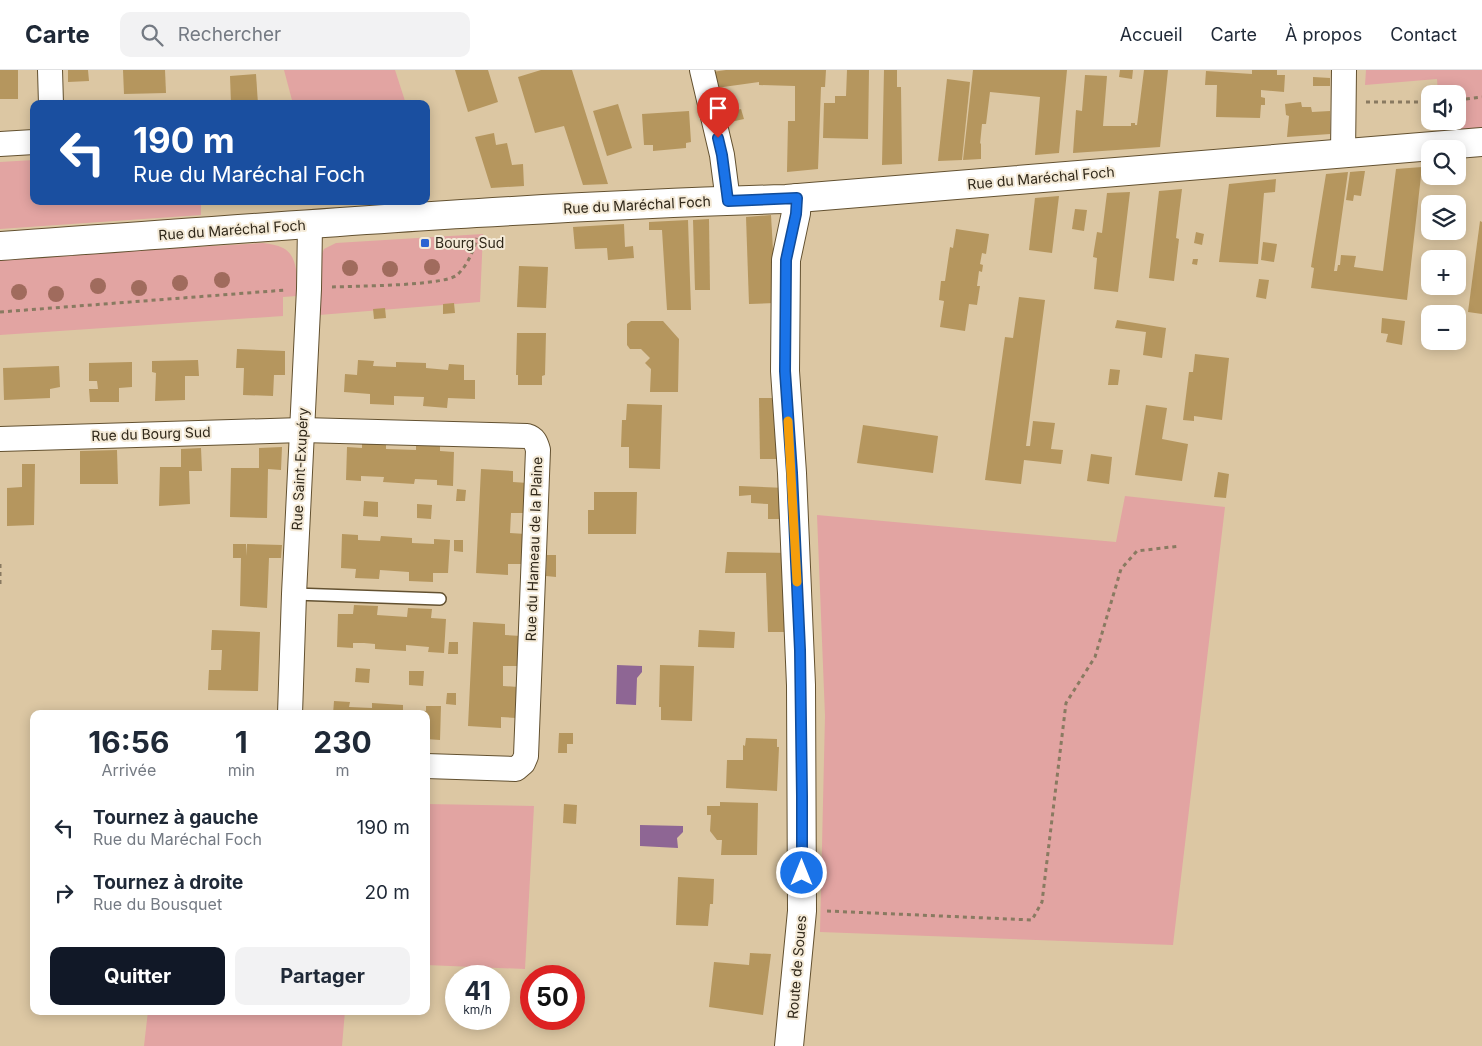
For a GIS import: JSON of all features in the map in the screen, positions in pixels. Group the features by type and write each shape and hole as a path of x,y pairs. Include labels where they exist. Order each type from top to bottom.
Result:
{"main road":[{"name":"Rue du Maréchal Foch","path":"0,246 484,213 797,198 1482,142"},
{"name":"Route de Soues","path":"789,1046 802,911 800,675 793,492 785,371 786,260 796,214 797,198"}],"street":[{"path":"50,70 51,100"},
{"path":"702,70 722,155 728,201"},
{"path":"1343,153 1344,70"},
{"path":"0,144 30,142"},
{"name":"Rue Saint-Exupéry","path":"290,710 309,289 310,225"},
{"name":"Rue du Bourg Sud","path":"0,439 302,430"},
{"name":"Rue du Hameau de la Plaine","path":"302,430 527,436 532,437 536,443 538,450 526,756 523,763 516,769 430,766"}],"lane":[{"path":"294,594 440,600"}],"path":[{"path":"1466,99 1482,97"},
{"path":"1344,102 1421,102"},
{"path":"0,312 309,289 434,282 457,276 471,257 484,213"},
{"path":"802,911 1032,920 1042,902 1066,703 1095,657 1121,570 1137,551 1180,546"},
{"path":"0,564 0,588"}],"shaded area":[{"path":"284,70 395,70 405,100 292,100"},
{"path":"1366,70 1482,70 1482,128 1466,130 1466,85 1437,85 1437,79 1365,85"},
{"path":"1440,130 1465,130 1440,133"},
{"path":"30,160 30,205 201,205 201,215 0,229 0,162"},
{"path":"483,234 480,302 319,315 320,258 324,249 336,243"},
{"path":"263,243 283,248 292,257 296,269 297,296 283,297 283,316 0,335 0,258"},
{"path":"1125,496 1225,507 1173,945 820,932 825,716 817,515 1116,542"},
{"path":"617,665 642,666 642,672 637,678 636,705 616,704"},
{"path":"430,804 534,806 525,965 520,965 520,969 510,968 510,965 430,965"},
{"path":"640,825 683,826 683,832 677,838 678,848 640,846"},
{"path":"148,1015 345,1015 342,1046 144,1046"}],"building":[{"path":"0,70 18,70 18,99 0,99"},
{"path":"68,70 88,70 89,81 68,82"},
{"path":"123,70 165,70 166,93 124,94"},
{"path":"455,70 488,70 498,102 468,112"},
{"path":"541,70 572,70 608,184 583,185 564,126 535,133 518,77"},
{"path":"726,70 826,70 825,87 821,87 818,169 787,172 788,121 795,121 795,86 759,85 759,82 716,88 712,72"},
{"path":"847,70 869,70 868,139 823,138 824,103 835,103 835,96 846,96"},
{"path":"884,70 897,70 897,87 901,87 902,164 882,165"},
{"path":"973,70 1067,70 1059,153 1035,155 1040,97 990,92 986,124 982,124 981,159 963,160"},
{"path":"1120,70 1133,70 1132,79 1119,77"},
{"path":"1144,70 1168,70 1160,147 1073,153 1076,110 1082,111 1085,75 1107,76 1103,126 1131,126 1131,123 1137,125"},
{"path":"1252,70 1277,70 1277,75 1285,75 1284,92 1261,90 1261,97 1265,98 1265,105 1261,105 1260,118 1216,117 1217,85 1205,85 1206,71 1252,74"},
{"path":"256,74 258,100 231,100 230,76"},
{"path":"1313,77 1330,78 1330,86 1313,86"},
{"path":"947,79 970,82 962,160 938,161"},
{"path":"1301,102 1302,107 1311,107 1312,112 1330,111 1330,134 1287,137 1289,116 1286,115 1285,104"},
{"path":"618,104 632,148 607,156 593,111"},
{"path":"741,109 744,119 726,123 723,113"},
{"path":"689,111 691,142 686,143 686,148 653,151 653,145 644,145 642,114"},
{"path":"494,133 496,145 507,143 512,165 523,164 524,186 491,188 475,137"},
{"path":"1421,167 1407,300 1311,288 1314,268 1311,267 1326,174 1348,172 1334,271 1337,271 1338,265 1340,265 1341,255 1356,256 1354,267 1383,271 1396,169"},
{"path":"1365,171 1361,196 1354,195 1353,201 1346,200 1350,172"},
{"path":"1276,179 1275,192 1264,193 1258,264 1219,262 1229,184"},
{"path":"1182,189 1176,238 1179,239 1174,281 1149,278 1159,191"},
{"path":"1130,192 1118,292 1094,289 1097,258 1093,257 1097,232 1102,233 1107,193"},
{"path":"1059,196 1052,253 1029,250 1035,198"},
{"path":"1075,209 1087,210 1084,231 1072,229"},
{"path":"771,215 776,303 749,304 746,217"},
{"path":"709,219 710,290 695,290 693,220"},
{"path":"688,220 691,310 667,310 662,230 649,230 649,222"},
{"path":"1480,221 1482,222 1482,314 1468,312"},
{"path":"624,224 625,247 633,246 634,258 608,260 607,248 575,249 573,227"},
{"path":"956,229 989,234 986,254 982,253 980,264 983,265 982,272 979,271 977,286 980,286 977,305 969,304 965,331 940,327 944,301 939,300 941,281 945,281 950,247 953,248"},
{"path":"1196,232 1204,234 1202,245 1194,243"},
{"path":"1263,242 1277,244 1274,262 1261,260"},
{"path":"1193,259 1198,259 1197,265 1192,264"},
{"path":"519,266 548,267 546,308 517,307"},
{"path":"1259,279 1269,280 1266,299 1256,297"},
{"path":"1019,297 1045,300 1026,446 1030,446 1033,421 1055,423 1051,449 1063,450 1061,464 1024,460 1021,484 985,480 1005,337 1013,338"},
{"path":"454,303 455,313 443,314 443,304"},
{"path":"385,308 386,318 374,319 373,309"},
{"path":"1382,318 1405,321 1402,345 1386,342 1388,334 1381,333"},
{"path":"1117,320 1166,328 1162,358 1143,355 1146,332 1115,328"},
{"path":"631,321 663,321 679,339 678,392 650,392 651,369 645,363 650,358 641,349 630,349 627,345 627,324"},
{"path":"517,333 546,333 545,375 542,376 542,385 518,385 518,375 516,375"},
{"path":"237,349 285,351 285,375 274,375 273,396 243,395 244,368 236,368"},
{"path":"1195,354 1229,358 1222,420 1194,416 1194,421 1183,420 1189,372 1193,372"},
{"path":"198,360 199,376 185,376 185,400 155,401 156,373 152,372 152,361"},
{"path":"358,360 374,361 373,366 396,367 396,362 426,363 426,368 448,370 449,364 464,365 464,380 475,380 475,399 448,398 447,408 423,406 424,397 394,396 394,405 370,404 370,394 344,392 345,374 357,375"},
{"path":"132,362 132,387 119,388 119,402 90,402 89,389 98,389 97,381 89,381 89,363"},
{"path":"59,366 60,387 50,389 50,398 4,400 3,368"},
{"path":"1110,369 1120,370 1118,385 1108,385"},
{"path":"759,398 781,398 785,459 760,459"},
{"path":"627,404 662,405 660,469 629,468 629,447 621,447 622,420 626,420"},
{"path":"1146,405 1167,408 1162,439 1188,444 1182,481 1135,475"},
{"path":"863,425 938,436 933,473 857,463"},
{"path":"362,438 386,439 386,449 416,450 416,441 440,442 440,451 454,452 453,486 437,485 437,480 415,479 414,484 383,482 384,477 361,476 361,481 346,480 347,447 362,448"},
{"path":"282,447 281,470 268,469 267,518 230,517 231,468 259,468 259,448"},
{"path":"201,448 202,471 189,471 190,504 159,506 160,467 181,467 181,449"},
{"path":"117,450 118,484 80,484 80,451"},
{"path":"1091,454 1112,457 1109,484 1087,481"},
{"path":"22,464 35,464 34,525 7,526 7,488 22,487"},
{"path":"481,469 513,471 513,482 528,483 527,513 511,513 510,533 526,534 524,564 508,564 508,575 476,573"},
{"path":"1218,472 1229,474 1226,498 1214,497"},
{"path":"739,486 786,488 788,519 768,519 768,504 751,503 751,495 739,496"},
{"path":"457,489 466,490 465,501 456,501"},
{"path":"594,492 637,492 636,534 588,534 588,510 594,510"},
{"path":"364,501 378,502 378,517 363,516"},
{"path":"417,504 432,505 431,519 417,518"},
{"path":"342,534 358,535 358,540 380,541 381,536 412,538 412,543 434,544 434,539 450,540 448,573 433,573 433,582 409,581 409,572 380,570 379,579 355,578 356,569 341,568"},
{"path":"454,540 463,540 463,552 454,551"},
{"path":"233,544 246,544 246,556 247,544 282,545 281,558 269,558 267,608 240,606 241,558 233,558"},
{"path":"727,552 790,553 794,632 768,632 766,573 725,573"},
{"path":"547,555 556,555 556,577 546,576"},
{"path":"354,605 378,606 377,615 407,617 408,608 432,609 431,618 446,619 444,653 428,652 429,647 406,645 406,651 375,649 375,644 364,643 353,643 353,648 337,647 338,614 353,614"},
{"path":"473,622 505,624 505,635 521,636 519,666 503,666 503,686 518,687 516,718 501,717 501,728 468,726"},
{"path":"212,630 260,632 258,691 208,690 209,670 221,670 222,650 211,650"},
{"path":"699,630 735,632 734,648 698,647"},
{"path":"449,642 458,642 458,654 448,654"},
{"path":"660,665 694,666 692,721 661,720 661,707 659,707"},
{"path":"356,668 370,669 369,683 355,682"},
{"path":"409,671 424,671 423,686 409,685"},
{"path":"447,693 456,693 456,705 446,704"},
{"path":"334,701 350,702 349,707 372,708 372,703 403,705 403,710 333,710"},
{"path":"426,706 441,706 440,740 430,739 430,710 426,710"},
{"path":"559,733 573,733 573,744 567,744 567,753 558,753"},
{"path":"746,738 777,739 777,747 779,747 777,791 726,788 727,760 743,760 743,745 745,746"},
{"path":"720,802 758,803 757,855 721,855 722,840 717,840 710,831 711,815 707,815 707,806 720,806"},
{"path":"564,804 577,805 576,824 563,823"},
{"path":"678,877 714,879 713,904 710,904 708,926 676,925"},
{"path":"750,953 771,954 763,1015 709,1007 714,962 749,965"}],"slow traffic":[{"path":"788,421 797,582"}],"place":[{"name":"Bourg Sud","path":"425,243"}],"route":[{"path":"718,138 728,201 797,198 796,214 786,260 785,371 792,473 800,650 802,873"}]}
